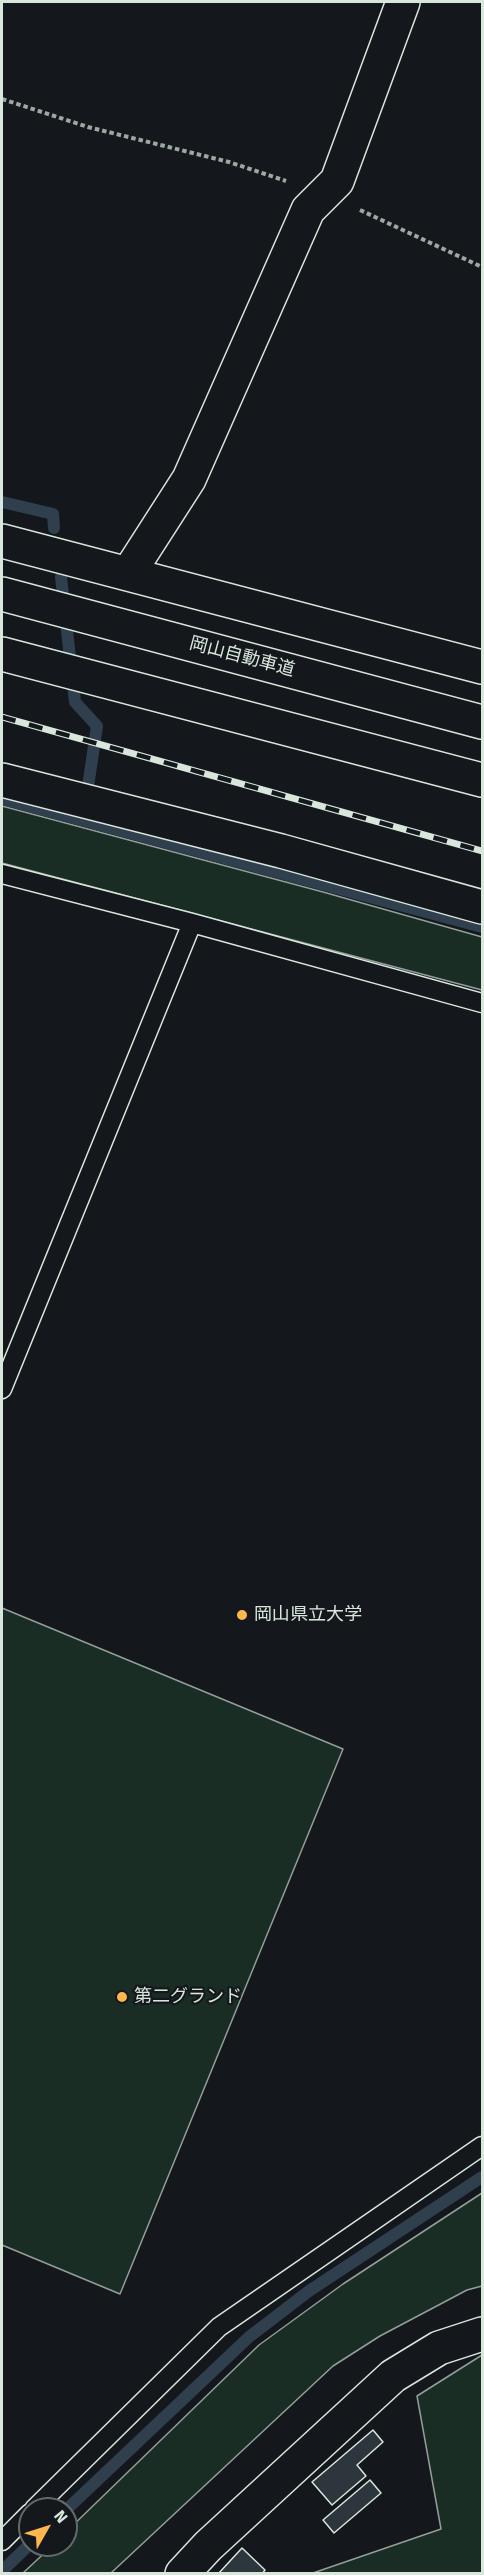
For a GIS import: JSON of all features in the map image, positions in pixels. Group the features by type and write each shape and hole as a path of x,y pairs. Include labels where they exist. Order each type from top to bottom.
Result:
{"main road":[{"path":"128,574 189,479 308,210 337,182 403,2"},
{"path":"2,541 483,667"},
{"name":"岡山自動車道","path":"2,594 483,722"},
{"path":"2,654 483,780"},
{"path":"2,780 482,906"},
{"path":"182,2574 208,2546 393,2376 439,2348 483,2334"}],"lane":[{"path":"2,874 192,923 483,1003"},
{"path":"2,1389 192,923"},
{"path":"46,2497 219,2327 483,2146"},
{"path":"2,2541 18,2525"}],"path":[{"path":"2,99 88,127 229,162 325,194 483,267"}],"green space":[{"path":"2,806 482,937 482,990 2,863"},
{"name":"第二グランド","path":"2,1608 343,1749 120,2294 2,2245"},
{"path":"482,2193 482,2286 467,2290 380,2336 333,2366 111,2573 23,2573 40,2557 78,2557 78,2520 259,2345 343,2284"},
{"path":"482,2355 482,2573 313,2573 441,2529 417,2396"}],"building":[{"path":"373,2430 383,2442 357,2465 366,2476 332,2505 312,2482"},
{"path":"370,2480 381,2493 334,2533 323,2520"},
{"path":"242,2548 265,2570 262,2574 218,2574"}],"waterway":[{"path":"2,502 53,514 54,528"},
{"path":"61,577 75,702 97,726 86,800"},
{"path":"2,799 482,927"},
{"path":"78,2499 249,2337 309,2291 482,2177"},
{"path":"2,2571 18,2556"}],"railway":[{"path":"2,717 482,851"}],"place":[{"name":"岡山県立大学","path":"242,1615"},
{"name":"第二グランド","path":"122,1997"}]}
